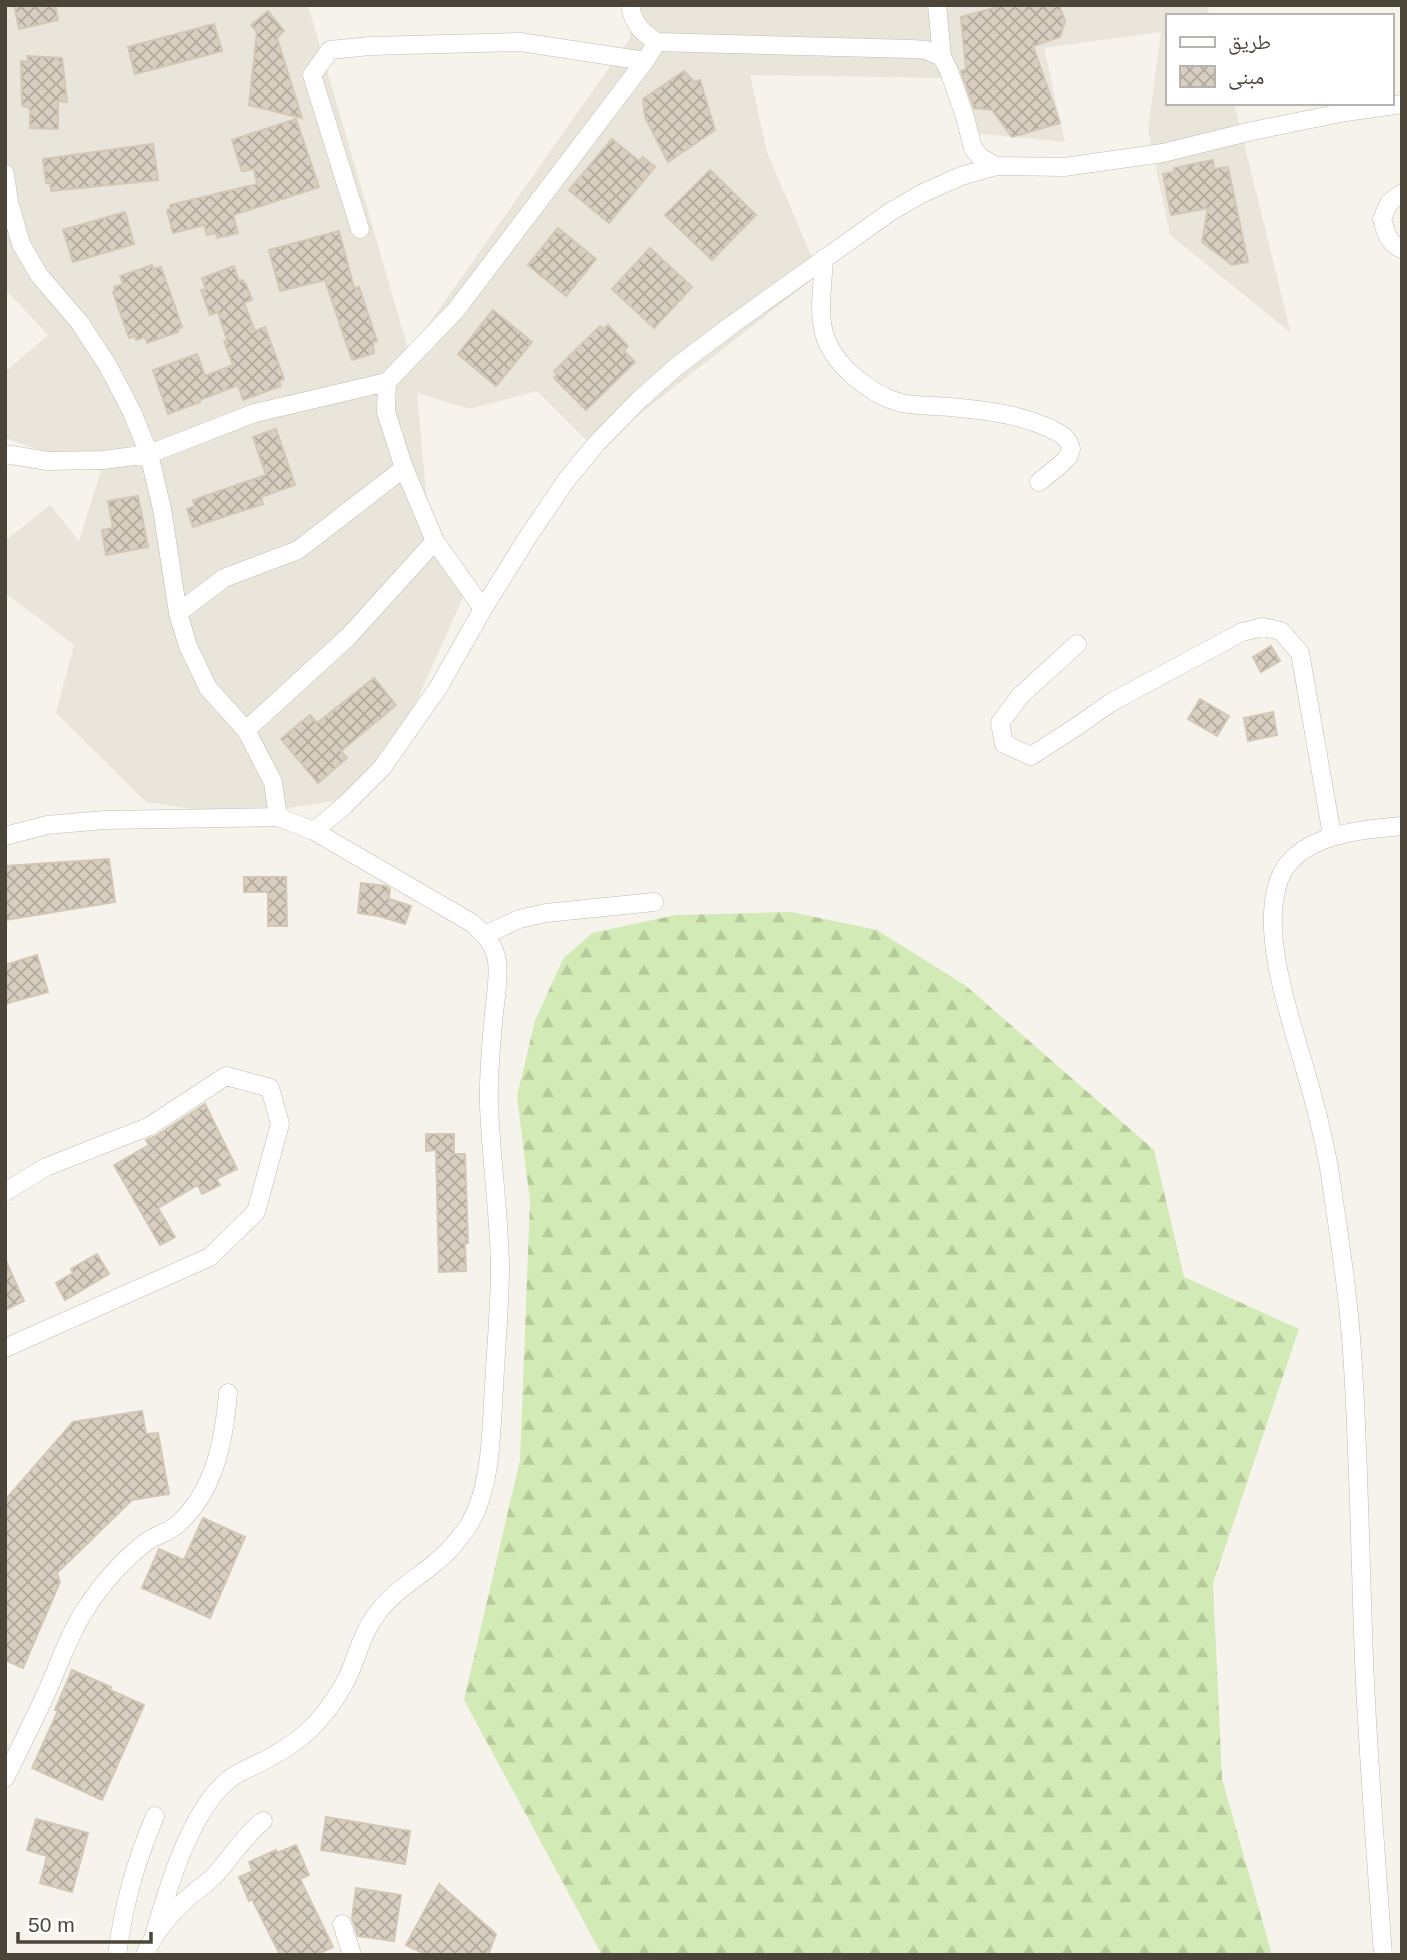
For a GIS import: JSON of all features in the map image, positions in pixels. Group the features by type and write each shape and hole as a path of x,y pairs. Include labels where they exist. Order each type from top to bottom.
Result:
{"street":[{"path":"631,5 632,17 644,34 657,42 912,49 926,50 942,57"},
{"path":"937,5 942,57 957,93 970,138 976,154 996,166"},
{"path":"360,229 312,75 330,50 370,46 520,42 645,61"},
{"path":"5,454 48,461 103,460 149,454 255,413 387,382 456,310 657,42"},
{"path":"314,831 382,768 438,688 529,535 568,478 622,417 676,367 890,212 920,194 961,176 996,166 1065,167 1163,153 1346,111 1402,104"},
{"path":"961,176 970,138"},
{"path":"5,174 9,202 22,244 39,275 80,323 108,366 132,412 149,454 162,509 178,613 188,646 208,688 246,730 273,782 278,817"},
{"path":"1402,193 1389,202 1382,219 1387,236 1394,246 1402,249"},
{"path":"824,258 823,328 836,358 848,372 867,386 899,402 1015,416 1064,435 1071,449 1068,457 1039,482"},
{"path":"387,382 386,412 404,468 435,541 483,609"},
{"path":"178,613 224,578 298,550 404,468"},
{"path":"246,730 348,637 435,541"},
{"path":"1077,644 1021,695 1000,723 1004,744 1031,756 1110,703 1242,632 1263,627 1281,631 1300,653 1332,835"},
{"path":"5,836 47,825 105,820 278,817 314,831 472,923 485,934 497,961 488,1075 500,1268 491,1440 479,1503 468,1525 444,1556 398,1590 382,1606 362,1638 352,1669 341,1688 306,1733 267,1759 227,1780 212,1798 178,1861 154,1936 145,1955"},
{"path":"1383,1955 1365,1685 1352,1351 1344,1273 1328,1163 1305,1069 1287,1010 1272,923 1274,898 1280,877 1295,855 1332,835 1402,826"},
{"path":"485,934 519,919 546,912 654,902"},
{"path":"5,1192 46,1167 150,1126 226,1076 270,1088 280,1124 256,1212 210,1257 5,1348"},
{"path":"5,1778 85,1611 109,1578 137,1549 175,1527 205,1489 222,1443 228,1393"},
{"path":"117,1955 122,1915 133,1872 155,1816"},
{"path":"154,1936 170,1916 217,1873 232,1852 263,1821"},
{"path":"342,1923 352,1955"}],"shaded area":[{"path":"5,5 308,5 409,352 630,38 632,5 1207,5 1209,14 1166,14 1166,105 1234,105 1291,333 1170,235 1148,130 1161,32 1044,48 1065,142 971,133 950,78 750,75 767,152 819,274 595,449 537,391 470,409 417,393 429,526 467,588 405,727 346,799 239,816 146,802 56,713 74,645 5,593 5,541 50,505 79,541 101,471 5,438 5,372 48,335 5,289"}],"green space":[{"path":"791,912 877,930 966,986 1154,1150 1184,1277 1299,1329 1213,1583 1222,1779 1272,1955 602,1955 464,1700 520,1460 530,1201 517,1096 535,1021 563,959 592,933 676,915"}],"building":[{"path":"14,5 55,5 58,20 19,29"},
{"path":"1004,5 1059,5 1065,21 1060,37 1033,46 1060,123 1012,137 992,110 974,108 961,71 966,69 961,17"},
{"path":"268,11 284,31 277,38 302,118 249,105 257,32 251,25"},
{"path":"214,24 222,51 135,74 128,47"},
{"path":"27,56 62,58 67,102 58,101 58,129 30,128 30,108 22,106 21,61 28,62"},
{"path":"684,71 694,82 700,80 715,130 668,162 645,117 643,99"},
{"path":"296,119 319,187 233,215 238,233 217,238 216,233 207,235 204,225 173,233 167,210 171,209 170,205 257,184 254,169 242,171 232,140"},
{"path":"612,139 639,161 643,157 655,167 609,223 569,190"},
{"path":"153,144 158,180 51,191 50,183 46,183 43,159"},
{"path":"1213,160 1214,169 1228,167 1248,262 1232,265 1202,242 1208,208 1171,215 1163,174 1175,172 1174,168"},
{"path":"710,170 756,215 712,260 665,215"},
{"path":"125,212 134,244 73,262 63,230"},
{"path":"558,228 596,259 566,296 528,265"},
{"path":"339,231 354,288 359,287 377,341 373,342 374,353 352,360 325,280 280,291 269,250"},
{"path":"650,248 692,287 654,328 612,289"},
{"path":"152,265 153,269 161,267 182,327 177,329 178,332 147,343 145,337 136,340 135,336 129,338 113,292 114,287 123,284 120,276"},
{"path":"234,266 239,281 243,280 246,284 252,300 244,303 255,331 265,327 284,379 279,381 281,386 243,400 238,385 168,414 153,370 197,354 205,376 233,365 224,341 227,340 218,312 210,315 201,290 206,289 202,278"},
{"path":"493,310 532,342 496,386 458,354"},
{"path":"608,325 628,346 624,351 635,362 586,410 554,378 557,375 554,371 600,326 604,329"},
{"path":"276,429 295,485 261,497 263,504 193,527 187,509 195,506 193,500 266,475 253,437"},
{"path":"138,496 148,547 106,555 102,530 113,528 108,501"},
{"path":"1271,646 1280,661 1261,672 1253,657"},
{"path":"374,678 396,705 341,751 347,758 318,783 281,739 310,715 317,723"},
{"path":"1200,699 1229,716 1217,736 1188,719"},
{"path":"1273,712 1277,735 1248,741 1244,718"},
{"path":"109,859 115,902 5,920 5,866"},
{"path":"244,877 286,877 287,926 268,926 268,892 244,892"},
{"path":"361,883 386,886 390,889 389,899 411,906 405,924 358,913"},
{"path":"37,955 48,992 5,1004 5,965"},
{"path":"205,1104 237,1169 216,1179 220,1185 202,1194 198,1185 158,1208 175,1237 160,1245 114,1165 149,1145 146,1140"},
{"path":"426,1134 454,1134 454,1154 465,1154 468,1243 465,1243 466,1271 439,1272 436,1150 426,1151"},
{"path":"97,1254 109,1274 65,1300 56,1283 73,1273 71,1269"},
{"path":"5,1259 24,1301 5,1310"},
{"path":"142,1411 146,1434 158,1433 169,1494 132,1500 57,1573 60,1582 23,1668 5,1660 5,1500 73,1422"},
{"path":"203,1518 245,1537 210,1618 142,1588 159,1549 184,1560"},
{"path":"72,1670 144,1705 102,1800 32,1768 58,1711 55,1710"},
{"path":"326,1817 410,1831 405,1864 321,1850"},
{"path":"36,1819 88,1833 72,1892 40,1883 47,1856 27,1850"},
{"path":"296,1845 309,1875 300,1879 333,1947 316,1955 280,1955 252,1899 249,1901 239,1877 253,1871 249,1862 276,1850 277,1853"},
{"path":"439,1884 496,1934 488,1955 427,1955 406,1945"},
{"path":"356,1888 401,1895 394,1941 358,1936 352,1918"}]}
